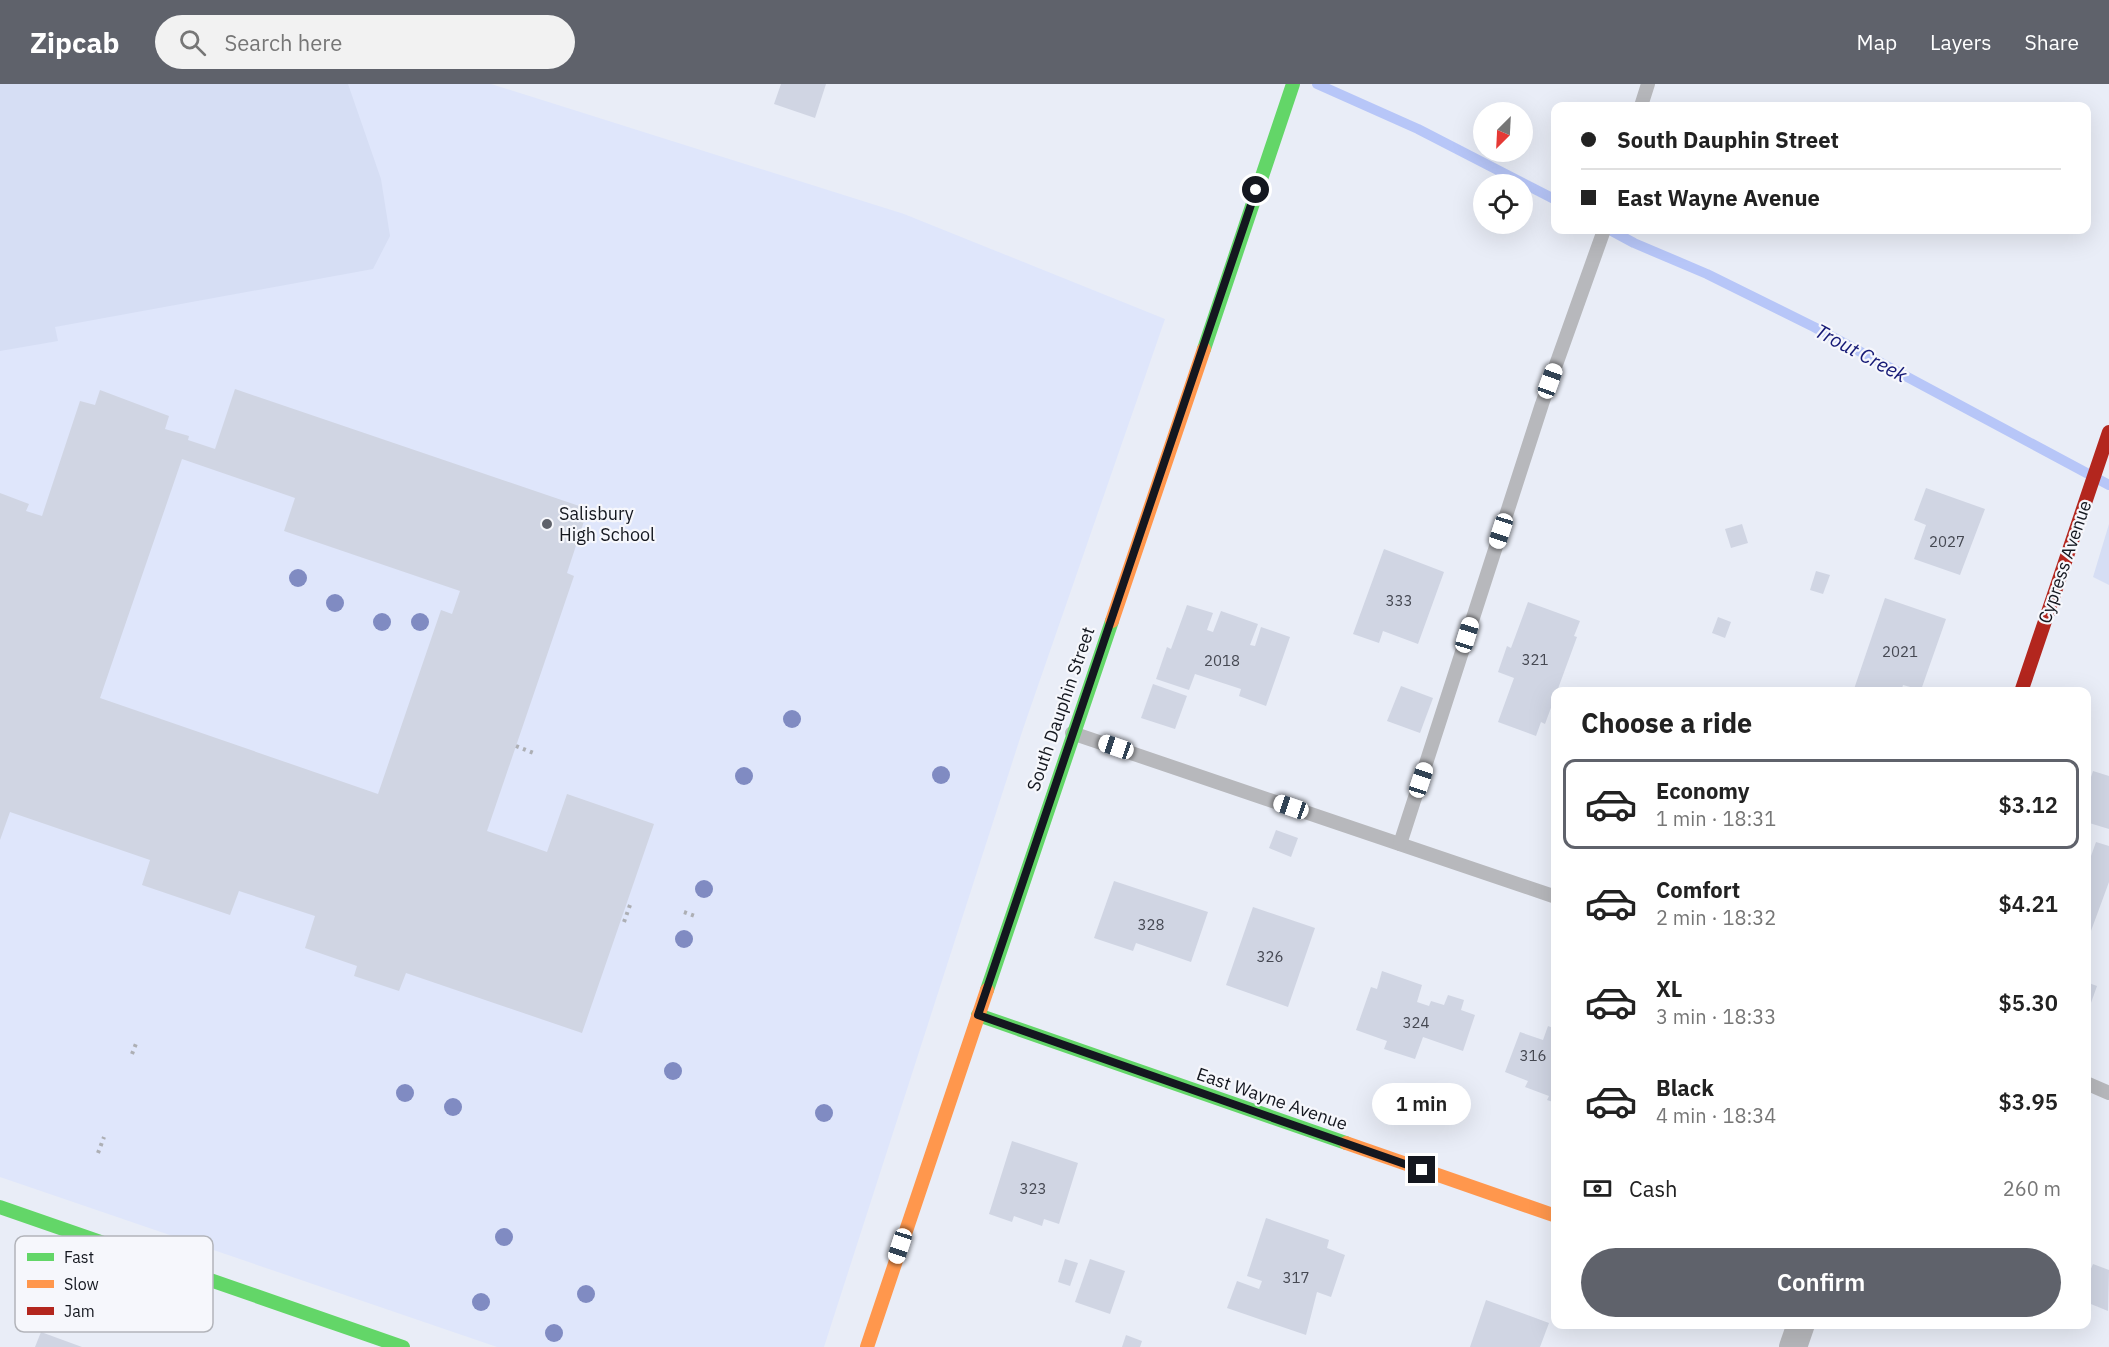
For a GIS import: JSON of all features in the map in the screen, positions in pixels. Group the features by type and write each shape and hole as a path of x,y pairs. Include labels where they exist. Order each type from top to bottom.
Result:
{"street":[{"name":"South Dauphin Street","path":"867,1347 1072,733 1293,84"},
{"name":"Cypress Avenue","path":"2023,687 2109,432"},
{"name":"East Wayne Avenue","path":"978,1015 1551,1214"},
{"path":"0,1207 83,1236"},
{"path":"213,1281 403,1347"},
{"path":"1793,1347 1799,1329"}],"lane":[{"path":"1642,102 1648,84"},
{"path":"1400,844 1542,404 1603,234"},
{"path":"1072,733 1551,895"},
{"path":"2091,1085 2109,1093"}],"path":[{"path":"516,746 536,754"},
{"path":"624,922 630,904"},
{"path":"684,912 695,916"},
{"path":"132,1054 137,1041"},
{"path":"98,1153 104,1137"}],"shaded area":[{"name":"Salisbury High School","path":"0,84 491,84 904,214 1165,319 1023,729 824,1347 497,1347 213,1250 213,1236 172,1236 0,1177"},
{"path":"0,84 348,84 381,179 390,236 373,269 55,327 58,341 0,351"},
{"path":"2109,524 2109,585 2093,577"}],"building":[{"path":"781,84 826,84 815,118 774,104"},
{"path":"235,389 588,509 567,573 574,576 487,831 547,852 567,794 654,824 582,1033 406,973 399,991 354,976 357,966 305,948 315,916 239,891 230,915 142,885 150,860 10,812 0,840 0,493 29,504 26,511 42,516 80,401 95,405 100,390 169,416 165,429 189,436 188,440 215,449","holes":["182,459 295,498 284,531 460,591 452,614 441,610 378,794 100,698"]},
{"path":"1926,488 1985,509 1960,575 1914,559 1926,525 1914,520"},
{"path":"1742,524 1748,543 1731,548 1725,529"},
{"path":"1384,549 1444,572 1418,644 1383,631 1379,643 1353,634"},
{"path":"1816,571 1830,575 1823,594 1810,590"},
{"path":"1885,598 1946,619 1922,687 1903,685 1902,687 1855,687"},
{"path":"1528,602 1580,621 1574,636 1577,637 1559,687 1551,687 1551,708 1545,724 1541,722 1536,736 1498,722 1514,678 1498,672 1507,646 1511,648"},
{"path":"1187,605 1213,613 1207,630 1213,632 1221,611 1258,624 1250,645 1255,646 1261,627 1290,637 1266,706 1239,696 1241,689 1195,674 1189,690 1156,679 1167,647 1171,649"},
{"path":"1718,617 1731,622 1725,638 1712,633"},
{"path":"1153,684 1187,696 1175,729 1141,718"},
{"path":"1401,686 1433,698 1420,733 1387,721"},
{"path":"2093,771 2109,776 2109,829 2091,824"},
{"path":"1276,830 1298,838 1291,857 1269,848"},
{"path":"2096,842 2109,846 2109,882 2091,931 2091,856"},
{"path":"1114,881 1208,912 1191,962 1136,943 1133,951 1094,938"},
{"path":"1253,907 1315,928 1288,1007 1226,985"},
{"path":"1382,971 1422,985 1417,1002 1429,1006 1431,1001 1444,1005 1448,995 1464,1000 1461,1010 1475,1015 1463,1051 1423,1037 1415,1059 1384,1049 1387,1041 1356,1030 1371,987 1377,989"},
{"path":"2091,984 2097,986 2091,1003"},
{"path":"1548,1026 1551,1027 1551,1101 1547,1100 1549,1096 1525,1087 1528,1081 1505,1072 1520,1032 1543,1040"},
{"path":"1012,1141 1078,1163 1059,1224 1044,1219 1042,1226 1014,1216 1012,1222 989,1214"},
{"path":"1266,1218 1329,1240 1327,1248 1345,1255 1331,1297 1317,1292 1306,1335 1227,1308 1237,1281 1259,1289 1262,1281 1247,1276"},
{"path":"1065,1259 1078,1263 1070,1286 1058,1282"},
{"path":"1090,1259 1125,1271 1110,1314 1075,1302"},
{"path":"2093,1264 2109,1270 2108,1311 2091,1304"},
{"path":"1486,1300 1549,1323 1540,1347 1470,1347"},
{"path":"41,1332 82,1347 35,1347"},
{"path":"1126,1335 1142,1341 1140,1347 1122,1347"}],"waterway":[{"name":"Trout Creek","path":"1317,84 1418,129 1551,197"},
{"name":"Trout Creek","path":"1617,234 1707,274 1814,327 2109,485"}],"traffic: fast":[{"path":"1204,349 1293,84"},
{"path":"987,990 1112,621"},
{"path":"978,1015 1346,1143"},
{"path":"0,1207 83,1236"},
{"path":"213,1281 403,1347"}],"traffic: slow":[{"path":"1112,621 1204,349"},
{"path":"867,1347 987,990"},
{"path":"1346,1143 1551,1214"}],"traffic: jam":[{"path":"2023,687 2109,432"}],"place":[{"name":"Salisbury High School","path":"547,524"}],"route":[{"path":"1256,190 1064,754 978,1015 1422,1170"}]}
